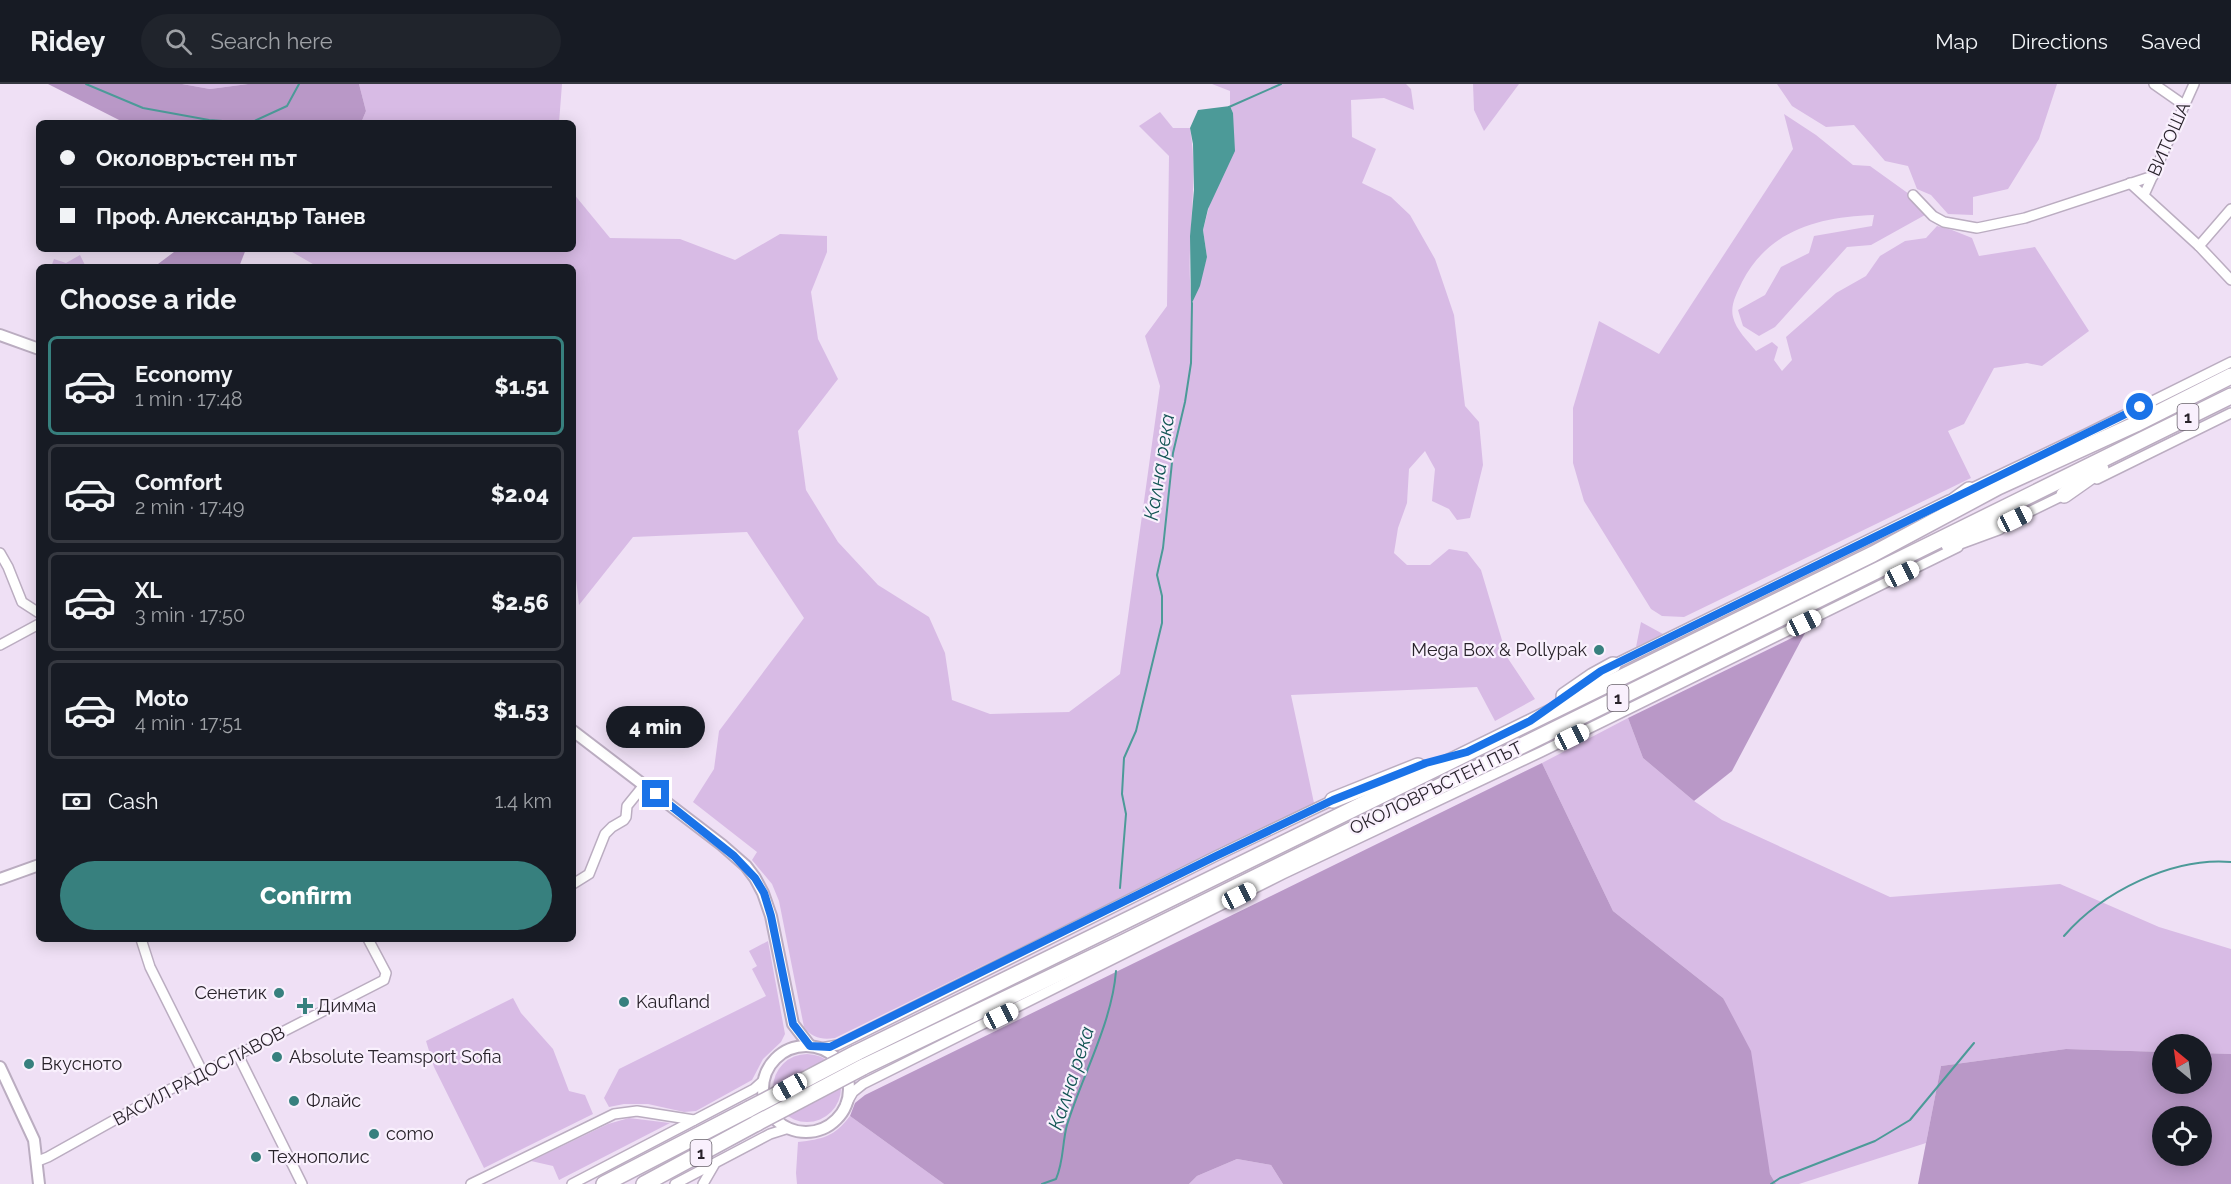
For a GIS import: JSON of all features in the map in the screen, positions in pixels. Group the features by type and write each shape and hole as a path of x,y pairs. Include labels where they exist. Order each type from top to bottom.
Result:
{"highway":[{"name":"ОКОЛОВРЪСТЕН ПЪТ","path":"604,1184 856,1053 1910,534 1998,488 2231,376"},
{"name":"ОКОЛОВРЪСТЕН ПЪТ","path":"644,1184 863,1067 1216,897 2231,396"},
{"path":"2064,495 2145,439"},
{"path":"2013,468 2079,450"},
{"path":"1910,534 1969,490"},
{"path":"1879,570 1998,527"},
{"path":"1530,721 1593,676 1614,665"},
{"path":"1333,800 1426,763 1467,752"},
{"path":"1320,856 1358,827"},
{"path":"1216,897 1259,886"}],"street":[{"path":"2154,84 2184,105"},
{"name":"ВИТОША","path":"2144,195 2194,84"},
{"path":"1913,195 1933,216 1944,222 1977,228 2025,218 2152,176"},
{"path":"2130,183 2199,246 2231,280"},
{"path":"2199,246 2231,209"},
{"path":"0,335 36,348"},
{"path":"1614,665 2231,362"},
{"name":"ОКОЛОВРЪСТЕН ПЪТ","path":"846,1104 853,1092 863,1084 1259,886 1541,752 2231,413"},
{"path":"0,553 22,602 36,611"},
{"path":"0,645 36,626"},
{"path":"576,733 734,856 755,878 764,893 771,916 793,1024 785,1051"},
{"path":"576,882 590,874 605,834 624,820 627,806 644,785"},
{"path":"572,1184 754,1089 764,1080 774,1060 785,1051 793,1047 838,1045 1333,800"},
{"path":"0,886 0,879 36,867"},
{"path":"142,942 150,967 202,1073"},
{"name":"ВАСИЛ РАДОСЛАВОВ","path":"38,1161 125,1113 384,980 386,974 370,942"},
{"path":"764,1080 763,1095 768,1108 776,1120 789,1128 811,1131 826,1127 838,1117 846,1104 849,1094 847,1075 837,1059 816,1047 793,1024"},
{"path":"238,1055 302,1184"},
{"path":"0,1067 34,1140 39,1184"},
{"path":"471,1184 614,1114 637,1111 694,1120"},
{"path":"675,1184 770,1134 789,1128"},
{"path":"703,1184 718,1161"}],"shaded area":[{"path":"48,84 182,84 210,89 248,84 359,84 366,111 362,120 119,120"},
{"path":"182,84 248,84 210,89"},
{"path":"359,84 562,84 559,120 362,120 366,111"},
{"path":"1212,84 1406,84 1411,89 1414,110 1384,98 1351,100 1352,137 1376,149 1362,183 1391,197 1410,215 1435,259 1454,315 1465,406 1479,422 1483,465 1470,518 1457,520 1449,509 1432,501 1435,469 1425,451 1409,469 1407,503 1398,528 1394,553 1407,565 1430,565 1449,549 1467,552 1481,570 1507,657 1535,699 1495,721 1477,687 1291,695 1314,803 835,1038 826,1039 814,1036 804,1027 779,901 772,884 752,860 757,852 693,802 714,769 719,731 804,618 747,532 633,537 579,605 576,579 576,264 313,264 292,252 576,252 576,197 610,238 680,239 735,260 780,234 827,236 827,252 811,292 818,339 838,379 798,431 806,490 838,542 878,585 929,617 945,653 952,700 990,714 1069,712 1120,674 1160,386 1145,336 1167,306 1169,156 1139,126 1160,112 1173,128 1190,128 1193,150 1190,259 1192,303 1207,257 1203,230 1233,113 1230,106 1230,91"},
{"path":"1473,84 1519,84 1484,131 1474,110"},
{"path":"1777,84 2057,84 2039,139 2008,189 1973,197 1973,215 1948,214 1931,195 1917,189 1908,166 1885,161 1854,125 1826,127 1792,106"},
{"path":"1230,106 1233,113 1235,151 1208,209 1203,230 1207,257 1200,286 1191,305 1190,236 1194,190 1193,144 1190,128 1198,110"},
{"path":"1784,114 1816,135 1853,165 1870,166 1909,194 1925,215 1871,245 1847,247 1775,327 1759,336 1743,326 1738,310 1765,295 1781,267 1809,253 1814,236 1872,226 1874,215 1834,219 1797,230 1781,238 1753,264 1734,299 1733,317 1743,335 1756,351 1772,342 1778,347 1774,360 1782,371 1792,360 1786,337 1836,293 1866,276 1880,256 1905,241 1926,238 1937,226 1972,238 1979,256 2035,247 2089,331 2042,366 2027,363 1994,368 1964,424 1948,431 1971,478 1684,617 1662,616 1651,609 1584,501 1573,463 1573,408 1599,321 1659,354 1793,149"},
{"path":"174,252 245,252 240,264 158,264"},
{"path":"80,255 84,264 52,264 54,259 66,263"},
{"path":"1641,622 1663,634 1636,647"},
{"path":"1806,631 1732,771 1694,801 1643,758 1628,718"},
{"path":"1628,718 1643,758 1694,801 1722,820 1890,897 2060,884 2159,927 2231,949 2231,1054 2212,1053 2212,1034 2152,1034 2152,1052 2066,1049 1941,1066 1926,1143 1799,1184 1776,1184 1770,1174 1723,998 1613,911 1542,763"},
{"path":"1542,763 1613,911 1723,998 1751,1051 1770,1174 1776,1184 1283,1184 1271,1165 1237,1159 1197,1176 1189,1184 944,1184 850,1116 855,1103 865,1095"},
{"path":"768,941 785,1034 781,1042 763,1059 752,1080 696,1111 684,1112 648,1104 624,1104 609,1107 604,1098 619,1069 766,996 752,969 757,966 749,951"},
{"path":"513,998 521,1013 553,1049 569,1091 585,1095 593,1114 484,1168 434,1067 426,1041"},
{"path":"2066,1049 2152,1052 2152,1094 2212,1094 2212,1053 2231,1054 2231,1184 1918,1184 1941,1066"},
{"path":"807,1054 820,1057 831,1064 838,1075 841,1088 838,1101 831,1112 820,1119 807,1122 794,1119 783,1112 776,1101 773,1088 776,1075 783,1064 794,1057"},
{"path":"850,1116 944,1184 797,1184 798,1142 814,1140 833,1133"},
{"path":"629,1118 670,1123 559,1180 553,1166 531,1161 608,1124"},
{"path":"1237,1159 1271,1165 1283,1184 1189,1184 1197,1176"}],"waterway":[{"path":"86,84 143,108 209,120"},
{"path":"257,120 287,106 299,84"},
{"name":"Кална река","path":"1229,107 1281,84"},
{"name":"Кална река","path":"1120,888 1126,814 1122,794 1124,758 1136,731 1162,623 1162,596 1157,575 1163,548 1173,453 1191,363 1192,303"},
{"path":"2064,936 2098,905 2140,881 2185,865 2231,862"},
{"name":"Кална река","path":"1042,1184 1056,1179 1059,1172 1067,1125 1103,1030 1116,971"},
{"path":"1771,1184 1780,1178 1875,1141 1910,1120 1974,1043"}],"place":[{"name":"Mega Box & Pollypak","path":"1599,650"},
{"name":"Сенетик","path":"279,993"},
{"name":"Kaufland","path":"624,1002"},
{"name":"Димма","path":"305,1006"},
{"name":"Absolute Teamsport Sofia","path":"277,1057"},
{"name":"Вкусното","path":"29,1064"},
{"name":"Флайс","path":"294,1101"},
{"name":"como","path":"374,1134"},
{"name":"Технополис","path":"256,1157"}],"route":[{"path":"656,794 746,866 755,878 764,893 771,916 793,1024 810,1046 821,1048 838,1045 1333,800 1426,763 1467,752 1530,721 1601,671 2140,407"}]}
